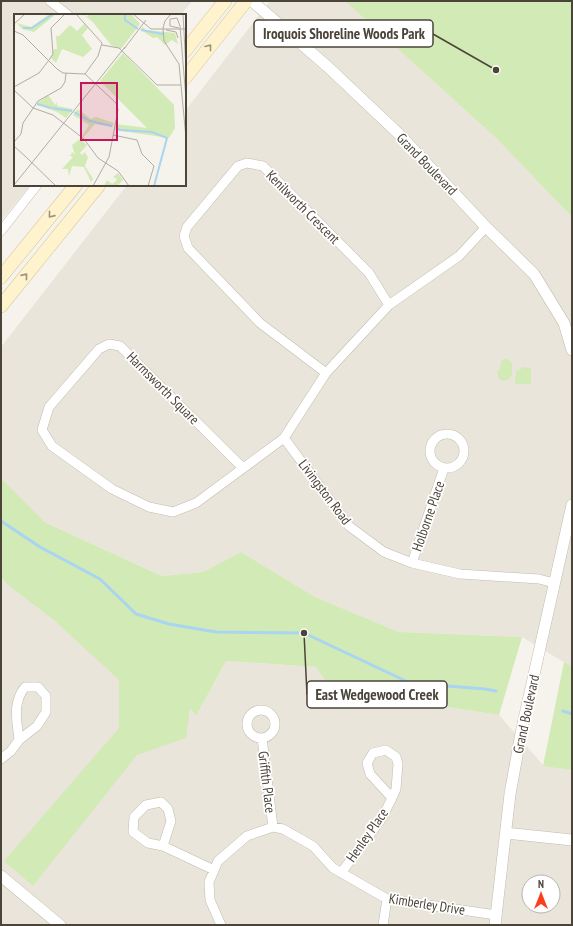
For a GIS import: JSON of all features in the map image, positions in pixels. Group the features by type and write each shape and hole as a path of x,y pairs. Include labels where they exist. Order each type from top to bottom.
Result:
{"main road":[{"path":"186,50 226,1"},
{"path":"186,77 246,1"},
{"path":"1,277 75,186"},
{"path":"1,306 98,186"}],"street":[{"path":"50,1 67,14"},
{"name":"Grand Boulevard","path":"252,1 328,67 401,136 486,227 534,274 564,323 572,350"},
{"name":"Kenilworth Crescent","path":"326,373 260,323 188,248 184,236 187,226 238,166 247,163 262,166 369,274 389,305"},
{"path":"1,231 36,186"},
{"name":"Harmsworth Square","path":"243,468 120,346 109,344 99,349 48,407 42,430 52,446 112,488 149,507 173,512 196,503 284,438 326,373 389,305 460,256 486,227"},
{"name":"Livingston Road","path":"284,438 349,526 384,552 412,564 460,574 539,579 554,583"},
{"name":"Holborne Place","path":"412,564 444,468"},
{"name":"Grand Boulevard","path":"495,920 510,794 522,728 572,505"},
{"path":"1,759 11,751 19,740 37,726 46,712 46,696 38,687 25,687 19,694 16,705 19,740"},
{"name":"Griffith Place","path":"262,738 273,827"},
{"name":"Henley Place","path":"341,873 382,818 392,798 396,789 398,764 396,757 386,750 373,753 367,763 370,774 392,798"},
{"path":"163,846 171,821 168,809 161,802 146,804 134,817 133,832 148,843 163,846 214,870"},
{"path":"220,925 210,900 209,882 218,861 247,836 273,827"},
{"name":"Kimberley Drive","path":"273,827 283,829 313,846 333,868 387,899 495,920"},
{"path":"506,833 572,840"},
{"path":"1,876 60,925"},
{"path":"383,925 387,899"}],"shaded area":[{"path":"1,1 192,1 182,14 14,14 14,186 29,186 1,221"},
{"path":"270,1 345,1 496,138 572,217 572,667 522,637 399,632 315,597 241,552 203,572 162,576 46,523 1,478 1,347 126,186 186,186 186,110"},
{"path":"1,577 55,621 179,690 196,716 226,661 316,667 344,709 376,696 499,715 543,765 572,770 572,925 1,925"}],"green space":[{"path":"345,1 572,1 572,217 496,138"},
{"path":"506,358 512,363 512,375 509,379 504,381 499,379 497,371 500,369 501,361"},
{"path":"522,367 531,368 531,384 515,384 516,371"},
{"path":"1,478 46,523 162,576 203,572 241,552 315,597 399,632 522,637 499,715 376,696 344,709 316,667 226,661 196,716 190,708 186,738 137,755 33,886 4,861 119,728 119,680 55,621 8,585 1,577"},
{"path":"564,662 572,667 572,770 543,766"}],"waterway":[{"path":"1,521 40,547 100,579 136,614 169,624 216,632 304,633 410,683 496,691"},
{"path":"563,711 572,714"}],"place":[{"name":"Iroquois Shoreline Woods Park","path":"496,70"},
{"name":"East Wedgewood Creek","path":"304,633"}]}
